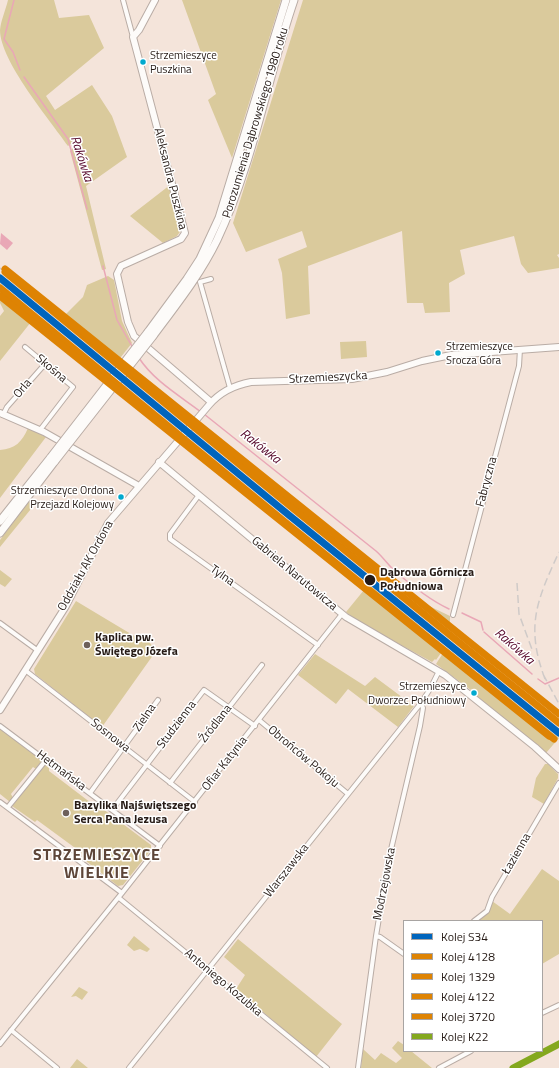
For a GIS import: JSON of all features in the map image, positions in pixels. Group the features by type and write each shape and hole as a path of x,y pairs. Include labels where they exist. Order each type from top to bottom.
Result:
{"main road":[{"name":"Porozumienia Dąbrowskiego 1980 roku","path":"150,334 200,258 219,218 286,0"},
{"name":"Porozumienia Dąbrowskiego 1980 roku","path":"0,532 53,459 150,334 193,282 206,262 225,221 240,181 294,0"},
{"name":"Porozumienia Dąbrowskiego 1980 roku","path":"0,521 53,459"}],"street":[{"name":"Aleksandra Puszkina","path":"123,0 186,231 181,239 120,267 117,274 130,330 137,340 204,394 211,402"},
{"path":"133,37 138,32 155,0"},
{"path":"211,278 200,282 230,388"},
{"name":"Skośna","path":"25,347 73,387 40,430"},
{"name":"Strzemieszycka","path":"185,432 211,402 230,388 245,383 258,381 356,378 387,372 422,361 451,355 559,347"},
{"name":"Fabryczna","path":"453,615 519,366 520,349"},
{"name":"Orla","path":"2,414 45,364"},
{"path":"2,414 40,430 139,486"},
{"name":"Oddziału AK Ordona","path":"0,710 68,602 104,530 185,432"},
{"name":"Gabriela Narutowicza","path":"160,462 342,614 439,670 535,747 559,769"},
{"name":"Tylna","path":"199,495 170,534 170,539 318,645"},
{"name":"Ofiar Katynia","path":"0,1044 119,898 342,614"},
{"path":"0,623 37,650"},
{"name":"Źródlana","path":"170,783 262,665"},
{"name":"Sosnowa","path":"25,670 195,802"},
{"name":"Warszawska","path":"129,1068 421,703 430,690 439,670"},
{"name":"Studzienna","path":"112,810 203,691 206,690 255,726"},
{"name":"Zielna","path":"90,793 158,700"},
{"name":"Modrzejowska","path":"358,1068 376,936 389,858 420,726 423,708 421,703"},
{"name":"Obrońców Pokoju","path":"259,720 348,794"},
{"name":"Hetmańska","path":"0,726 160,846"},
{"path":"8,807 46,760"},
{"name":"Łazienna","path":"475,920 487,911 492,897 559,783"},
{"path":"0,802 122,893"},
{"name":"Antoniego Kozubka","path":"119,898 327,1068"},
{"path":"376,936 403,953"},
{"path":"543,1013 559,1004"},
{"path":"11,1030 57,1068"},
{"path":"458,1052 460,1057"},
{"path":"439,1068 469,1052"}],"shaded area":[{"path":"8,0 54,0 59,18 89,15 104,48 46,96 55,110 92,85 112,116 127,157 86,186 106,269 102,270 70,151 75,146 72,143 68,146 27,90 8,58 2,43 0,30 1,22"},
{"path":"182,0 281,0 232,158 208,100 216,94"},
{"path":"303,0 559,0 559,254 557,255 559,258 559,268 528,273 521,264 514,236 460,250 465,274 449,283 450,312 425,313 423,303 407,303 402,231 308,266 310,314 286,319 282,273 278,259 307,247 302,231 246,252 233,223"},
{"path":"170,185 182,229 177,236 163,243 130,216"},
{"path":"1,233 13,243 7,250 0,244"},
{"path":"108,276 114,280 122,321 132,343 117,362 62,318 83,297 87,285"},
{"path":"0,283 78,349 74,355 31,322 0,361 0,316 4,311 0,303"},
{"path":"366,341 367,357 341,359 340,342"},
{"path":"28,428 46,437 0,498 0,450 10,448 17,444"},
{"path":"30,500 35,504 0,547 0,540"},
{"path":"0,570 12,579 5,587 0,584"},
{"path":"372,587 420,626 441,653 436,660 435,659 432,662 359,622 346,612 364,590"},
{"path":"76,601 141,640 144,635 156,651 102,727 35,674 34,669"},
{"path":"427,605 450,616 450,625"},
{"path":"426,632 462,660 460,664 475,676 478,673 559,738 546,753 478,697 472,689 471,690 436,664 443,653"},
{"path":"315,654 365,686 375,677 414,706 398,727 348,689 336,704 298,675"},
{"path":"0,728 42,761 36,769 33,767 11,794 13,798 10,802 0,794"},
{"path":"545,764 548,764 558,774 558,778 544,804 532,797 536,778"},
{"path":"45,765 49,768 49,771 99,809 103,809 151,845 151,850 123,885 118,886 82,858 82,853 37,820 35,822 12,806"},
{"path":"542,869 559,881 559,954 543,963 543,920 479,920 489,911 492,901 510,914"},
{"path":"134,936 150,949 147,952 140,949 134,951 127,945"},
{"path":"238,939 342,1024 316,1057 236,989 245,975 224,957"},
{"path":"79,987 88,992 82,1000 76,996 71,997"},
{"path":"398,1041 403,1044 403,1052 412,1052 432,1068 361,1068 363,1049 375,1060 381,1053 396,1063 402,1058 392,1048"},
{"path":"77,1059 88,1068 70,1068"}],"waterway":[{"name":"Rakówka","path":"14,0 4,39 13,52 20,70"},
{"name":"Rakówka","path":"24,77 68,139 87,209"},
{"name":"Rakówka","path":"103,266 117,320 133,348"},
{"name":"Rakówka","path":"139,358 160,381 201,412"},
{"name":"Rakówka","path":"204,414 376,551 392,569 408,582 428,597 449,609"},
{"name":"Rakówka","path":"462,613 481,622 483,630"},
{"name":"Rakówka","path":"484,632 532,674"},
{"name":"Rakówka","path":"538,679 545,684 559,678"}],"railway":[{"path":"0,268 318,526"},
{"path":"545,679 536,644 536,614 545,585 559,552"},
{"path":"362,561 396,584 559,715"},
{"path":"517,583 519,614 533,652"},
{"path":"543,674 559,704"}],"rail line":[{"name":"4122","path":"5,269 559,714"},
{"name":"1329","path":"5,272 295,510 559,723"},
{"name":"S34","path":"0,278 290,516 559,733"},
{"name":"4128","path":"0,288 285,522 554,739"},
{"name":"3720","path":"0,296 549,736"},
{"name":"K22","path":"513,1068 559,1044"}],"place":[{"name":"Strzemieszyce Puszkina","path":"143,62"},
{"name":"Strzemieszyce Srocza Góra","path":"438,353"},
{"name":"Strzemieszyce Ordona Przejazd Kolejowy","path":"121,497"},
{"name":"Dąbrowa Górnicza Południowa","path":"370,580"},
{"name":"Kaplica pw. Świętego Józefa","path":"87,645"},
{"name":"Strzemieszyce Dworzec Południowy","path":"474,693"},
{"name":"Bazylika Najświętszego Serca Pana Jezusa","path":"66,813"}],"district":[{"name":"STRZEMIESZYCE WIELKIE","path":"97,865"}]}
